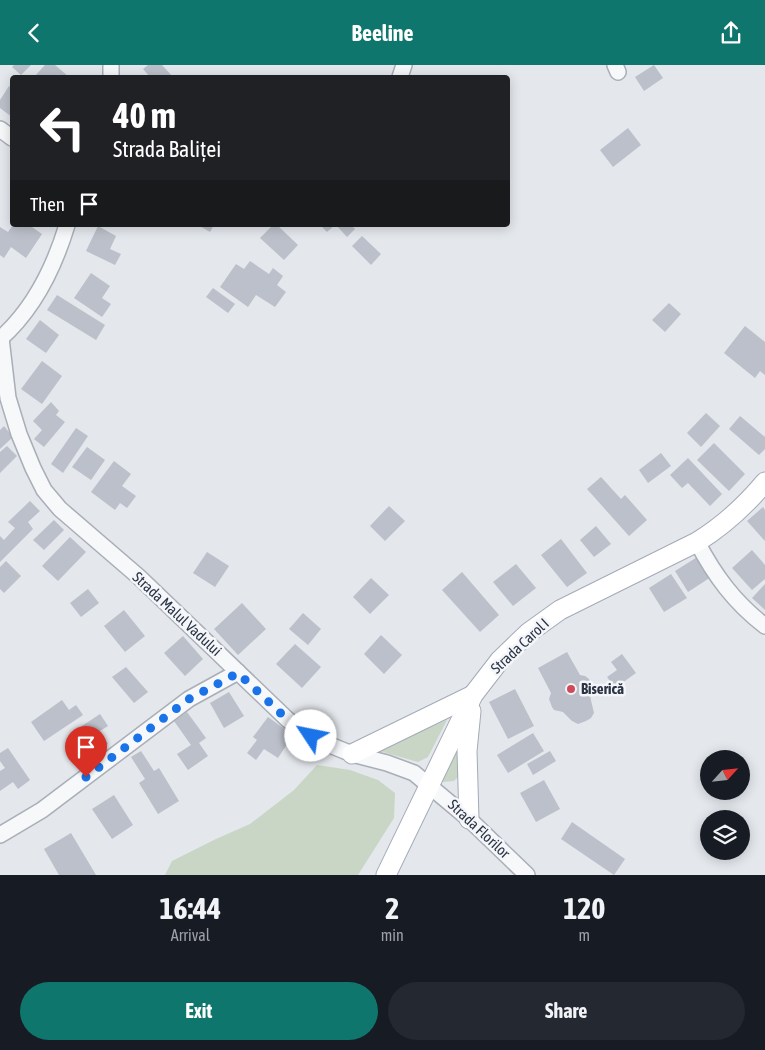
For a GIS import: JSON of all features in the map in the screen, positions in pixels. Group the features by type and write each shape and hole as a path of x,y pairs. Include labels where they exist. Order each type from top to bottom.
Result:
{"main road":[{"name":"Strada Carol I","path":"386,875 474,695 500,660 543,621 560,610 697,542 716,530 765,483"},
{"path":"352,754 474,695"},
{"path":"469,819 468,723 474,695"}],"street":[{"path":"1,338 20,318 47,277 60,248 66,227"},
{"name":"Strada Malul Vadului","path":"1,338 4,396 32,468 44,490 60,509 139,577 288,720 320,741 352,754 387,763 414,773 430,785"},
{"path":"697,542 722,585 749,613 765,625"},
{"path":"0,835 42,810 189,699 238,673"},
{"name":"Strada Florilor","path":"430,785 469,819 527,875"}],"green space":[{"path":"447,720 428,757 418,762 376,750"},
{"path":"457,749 459,750 460,775 454,781 443,782 442,778"},
{"path":"317,765 350,770 378,780 395,793 394,818 358,875 165,875 172,861 250,824 294,790"}],"building":[{"path":"14,65 31,65 21,75 12,67"},
{"path":"45,65 55,65 67,75 36,75"},
{"path":"148,65 162,65 171,75 148,75 143,69"},
{"path":"654,65 663,78 644,91 635,77"},
{"path":"9,86 10,116 0,108 0,100"},
{"path":"628,128 641,145 613,167 600,150"},
{"path":"0,227 8,232 12,227 32,227 42,234 26,258 11,247 4,258 0,255"},
{"path":"98,227 100,227 116,236 110,249 121,254 115,265 86,251"},
{"path":"201,227 213,227 210,232"},
{"path":"271,227 279,227 298,245 284,260 260,238"},
{"path":"322,227 333,227 327,232"},
{"path":"338,227 353,227 355,229 347,237"},
{"path":"362,236 381,254 371,265 352,246"},
{"path":"250,261 269,274 273,268 283,276 277,285 286,292 275,307 256,295 248,307 220,287 236,264 244,269"},
{"path":"91,273 110,286 102,298 111,304 102,317 74,298"},
{"path":"213,288 235,304 228,313 206,297"},
{"path":"57,295 105,325 96,340 47,310"},
{"path":"669,303 681,314 665,332 652,320"},
{"path":"40,320 59,335 46,353 26,339"},
{"path":"745,326 765,342 765,375 760,371 755,378 724,353"},
{"path":"42,361 62,376 42,404 21,389"},
{"path":"51,402 59,411 56,415 65,422 44,447 34,439 42,430 33,421"},
{"path":"706,413 720,426 701,447 687,433"},
{"path":"740,416 765,437 765,449 759,455 729,429"},
{"path":"4,426 13,437 0,449 0,430"},
{"path":"76,428 88,436 63,473 51,464"},
{"path":"714,443 745,474 729,491 697,460"},
{"path":"7,446 17,456 0,473 0,452"},
{"path":"87,447 105,460 91,480 72,467"},
{"path":"661,453 671,466 648,483 639,470"},
{"path":"688,458 722,494 710,506 688,483 682,488 670,475"},
{"path":"114,461 131,474 122,486 136,496 127,508 120,503 115,510 91,492"},
{"path":"601,477 621,499 625,495 647,520 629,536 587,489"},
{"path":"30,501 40,511 28,522 33,529 0,562 0,536 4,540 15,528 8,522"},
{"path":"389,506 405,521 385,541 370,526"},
{"path":"763,507 765,510 765,541 747,521"},
{"path":"54,520 64,530 44,550 33,540"},
{"path":"596,526 611,544 594,557 580,540"},
{"path":"70,537 86,552 58,581 42,566"},
{"path":"561,539 587,573 567,587 541,555"},
{"path":"752,550 765,565 765,579 752,590 732,568"},
{"path":"207,552 229,566 215,587 193,573"},
{"path":"699,556 711,577 688,592 675,571"},
{"path":"6,561 21,576 4,593 0,589 0,567"},
{"path":"516,564 536,588 513,606 493,582"},
{"path":"462,572 499,615 480,632 442,590"},
{"path":"671,574 687,598 664,612 649,588"},
{"path":"371,578 389,595 370,614 353,597"},
{"path":"765,584 765,610 752,598"},
{"path":"88,589 99,603 81,617 70,603"},
{"path":"242,603 266,629 238,655 214,629"},
{"path":"124,610 145,636 125,652 104,626"},
{"path":"303,613 321,629 308,645 289,629"},
{"path":"381,635 402,655 384,674 364,654"},
{"path":"183,636 203,659 185,676 164,653"},
{"path":"295,644 321,667 302,688 276,664"},
{"name":"Biserică","path":"567,652 580,675 589,679 592,685 593,692 590,696 594,713 591,718 578,724 563,712 554,710 549,699 551,693 538,668"},
{"path":"622,654 636,673 615,688 607,677 617,670 611,662"},
{"path":"126,667 148,692 134,703 112,677"},
{"path":"515,689 534,726 508,739 489,702"},
{"path":"229,692 244,716 224,728 210,703"},
{"path":"62,700 69,710 76,705 83,715 44,741 31,722"},
{"path":"187,712 206,738 199,743 208,756 188,770 177,754 191,745 174,721"},
{"path":"100,714 108,726 100,731 108,744 92,754 76,730"},
{"path":"268,717 293,735 278,758 264,749 256,760 247,753 257,740 253,737"},
{"path":"533,733 544,751 508,773 497,755"},
{"path":"8,748 30,780 18,789 13,782 0,791 0,771 5,768 0,761 0,753"},
{"path":"141,751 154,771 159,768 179,801 158,814 139,783 145,779 131,757"},
{"path":"550,751 556,761 533,775 527,764"},
{"path":"544,780 560,809 536,822 520,793"},
{"path":"114,795 133,825 112,839 92,809"},
{"path":"572,822 625,859 614,875 561,839"},
{"path":"71,833 96,875 59,875 44,849"}],"place":[{"name":"Biserică","path":"571,689"}],"route":[{"path":"86,777 189,699 238,673 288,720 311,736"}]}
